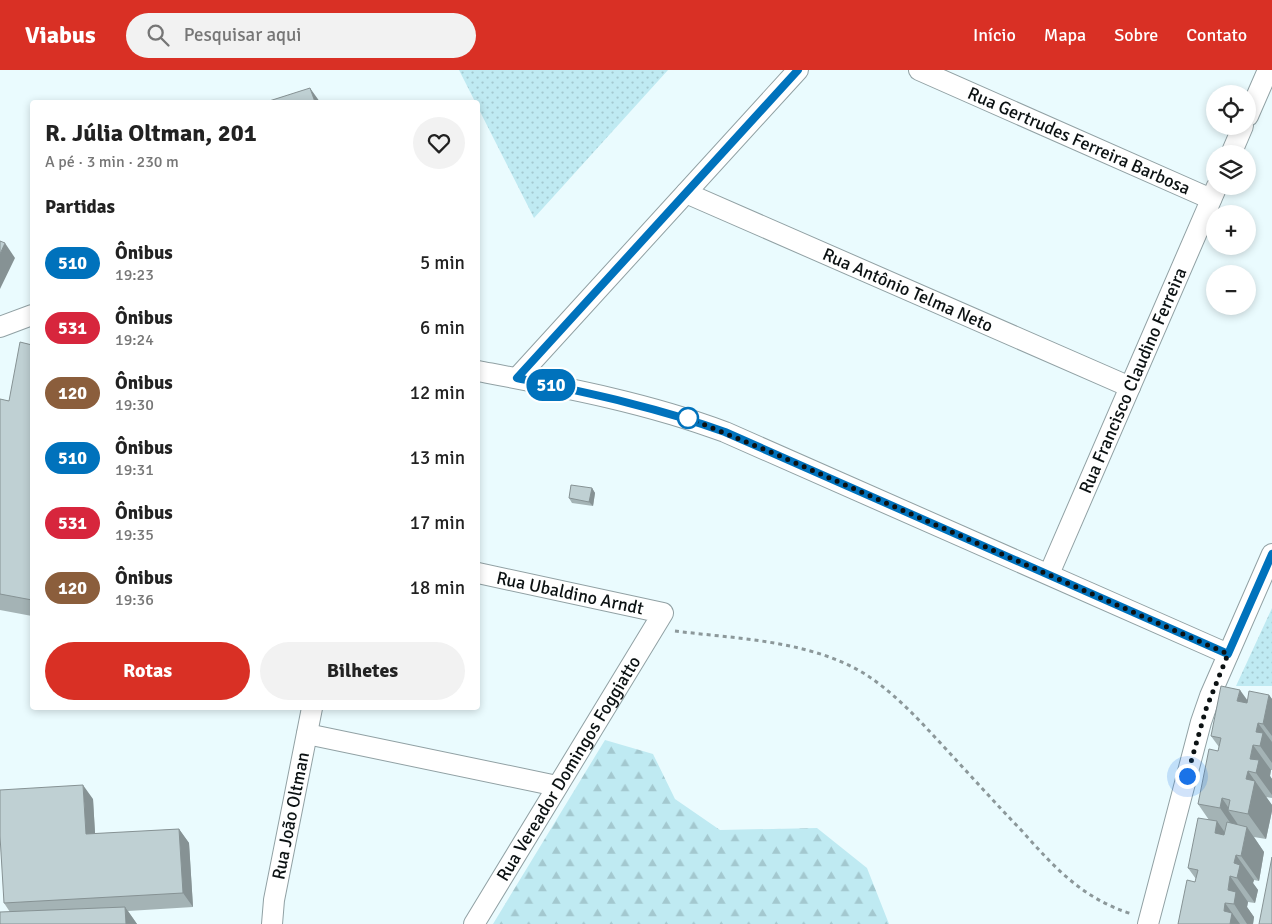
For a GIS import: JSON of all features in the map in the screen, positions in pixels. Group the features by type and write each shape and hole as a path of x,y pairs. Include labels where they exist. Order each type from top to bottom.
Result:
{"street":[{"path":"517,378 798,70"},
{"name":"Rua Gertrudes Ferreira Barbosa","path":"919,70 1206,190"},
{"path":"1256,98 1268,70"},
{"name":"Rua Antônio Telma Neto","path":"686,193 1130,387"},
{"name":"Rua Francisco Claudino Ferreira","path":"1049,574 1213,195"},
{"path":"0,327 30,317"},
{"path":"480,371 621,399 690,419 773,453 1228,654"},
{"path":"1148,921 1201,722 1228,654 1272,554"},
{"name":"Rua Ubaldino Arndt","path":"480,574 658,621"},
{"name":"Rua Vereador Domingos Foggiatto","path":"474,924 658,621"},
{"name":"Rua João Oltman","path":"272,924 274,900 312,710"},
{"path":"307,734 557,786"}],"path":[{"path":"658,621 808,651 838,660 864,674 892,694 920,721 1045,857 1079,889 1112,908 1148,921"}],"green space":[{"path":"459,70 668,70 534,218 480,111 480,100 474,100"},
{"path":"1272,608 1272,686 1236,686"},
{"path":"605,740 653,754 675,799 720,830 817,828 867,868 889,924 493,924"}],"building":[{"path":"310,88 314,100 272,100"},
{"path":"0,241 5,243 0,254"},
{"path":"20,342 30,344 30,600 0,594 0,399 9,401"},
{"path":"571,485 592,488 589,502 569,498"},
{"path":"1221,686 1240,690 1237,701 1247,703 1249,691 1269,695 1263,724 1258,723 1256,732 1263,733 1260,746 1253,745 1250,759 1259,760 1256,773 1248,771 1246,779 1255,781 1248,814 1228,810 1230,800 1222,798 1220,808 1198,804 1209,749 1218,751 1221,738 1211,736"},
{"path":"83,785 86,834 179,829 183,893 4,903 0,836 0,790"},
{"path":"1198,818 1217,821 1215,833 1224,835 1227,822 1247,827 1241,856 1236,855 1234,863 1240,865 1237,878 1230,876 1228,890 1236,892 1234,904 1225,903 1224,911 1232,913 1230,924 1178,924 1187,880 1195,882 1198,870 1188,868"},
{"path":"1272,857 1272,924 1259,924"},
{"path":"125,907 126,924 0,924 0,912"}],"bus line":[{"name":"510","path":"798,70 517,378 621,399 690,419 725,432 1228,654 1272,554"}],"route":[{"path":"688,418 725,432 1228,654 1201,722 1187,776"}]}
